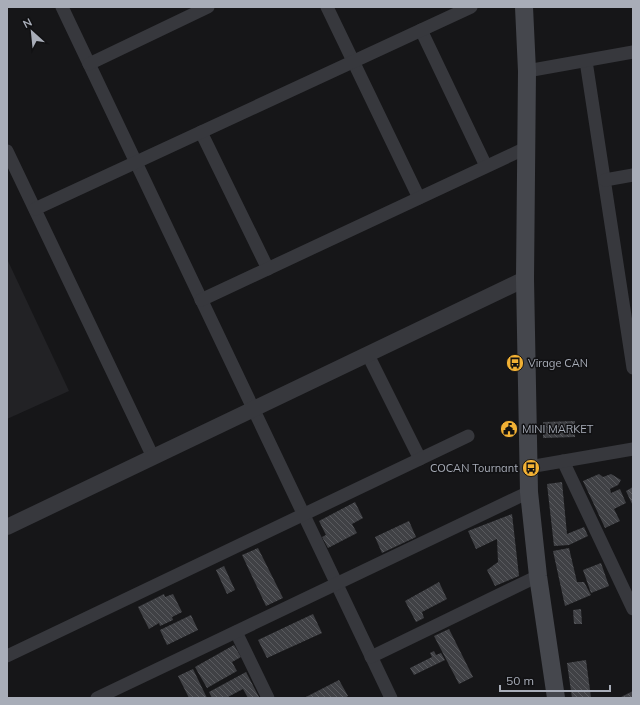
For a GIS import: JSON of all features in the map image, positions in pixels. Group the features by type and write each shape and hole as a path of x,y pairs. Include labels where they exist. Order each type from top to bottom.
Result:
{"main road":[{"path":"524,7 526,71 525,279 529,492 538,576 556,698"}],"street":[{"path":"62,7 391,698"},
{"path":"88,64 208,7"},
{"path":"327,7 419,198"},
{"path":"35,209 471,7"},
{"path":"421,30 486,166"},
{"path":"526,71 633,52"},
{"path":"586,60 633,368"},
{"path":"201,132 268,268"},
{"path":"201,300 526,148"},
{"path":"7,151 153,457"},
{"path":"604,180 633,175"},
{"path":"7,527 525,279"},
{"path":"368,355 420,459"},
{"path":"7,656 468,436"},
{"path":"529,467 633,449"},
{"path":"563,461 633,609"},
{"path":"97,698 529,492"},
{"path":"371,657 538,576"},
{"path":"236,632 268,698"}],"shaded area":[{"path":"7,259 69,391 7,419"}],"building":[{"path":"575,421 575,437 543,438 543,422"},
{"path":"599,474 603,477 611,474 621,480 618,485 610,489 611,493 620,489 626,503 614,509 620,521 605,528 583,481"},
{"path":"562,482 567,534 584,527 588,536 569,545 554,546 547,484"},
{"path":"633,487 633,506 626,491"},
{"path":"355,502 363,518 352,524 357,533 328,548 322,537 326,535 319,521"},
{"path":"512,514 519,576 495,586 487,570 498,562 497,539 476,549 468,531"},
{"path":"409,521 416,537 382,553 375,537"},
{"path":"258,548 283,598 266,606 242,555"},
{"path":"569,548 577,582 584,582 591,595 565,606 553,551"},
{"path":"601,563 609,586 591,593 583,570"},
{"path":"224,566 235,590 227,594 216,570"},
{"path":"439,582 447,599 422,612 424,618 416,622 405,601"},
{"path":"164,594 165,597 173,594 182,612 172,617 173,620 160,626 159,623 149,629 138,607"},
{"path":"581,609 582,624 574,624 573,610"},
{"path":"313,614 322,633 267,658 258,640"},
{"path":"191,615 198,630 167,645 160,630"},
{"path":"449,629 473,677 459,684 434,636"},
{"path":"234,645 241,657 232,662 237,671 207,688 195,667"},
{"path":"434,651 436,655 441,653 445,660 414,675 410,668 432,657 430,653"},
{"path":"586,660 591,698 572,698 567,663"},
{"path":"193,669 207,698 189,698 178,676"},
{"path":"246,672 259,697 248,698 243,689 226,698 212,698 209,692"},
{"path":"339,680 348,696 345,698 304,698"},
{"path":"633,691 633,698 619,698"}],"place":[{"name":"Virage CAN","path":"515,363"},
{"name":"MINI MARKET","path":"509,429"},
{"name":"COCAN Tournant","path":"531,468"}]}
